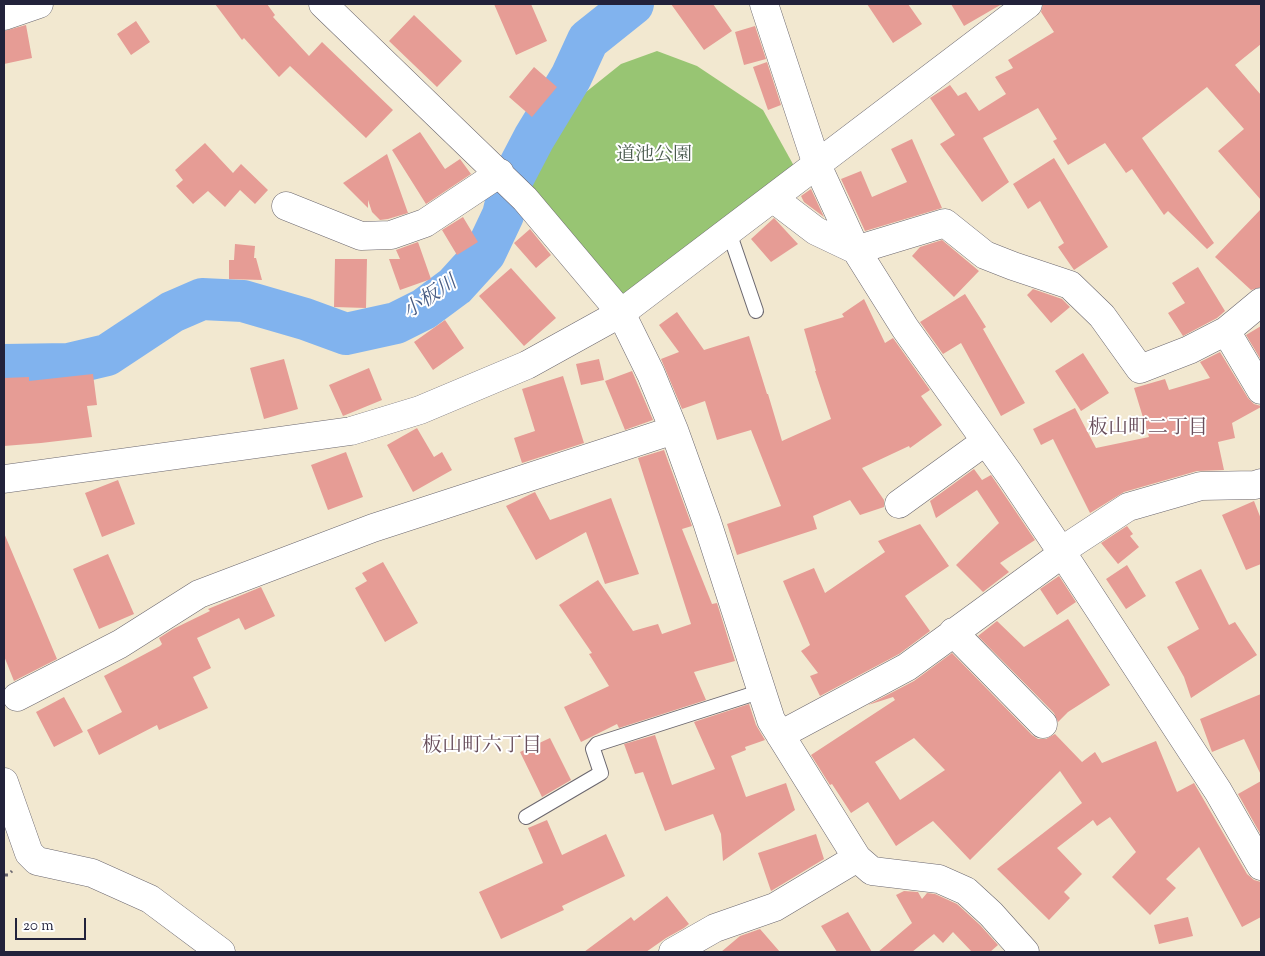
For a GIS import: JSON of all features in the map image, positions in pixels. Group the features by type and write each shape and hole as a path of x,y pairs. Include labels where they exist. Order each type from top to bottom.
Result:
{"street":[{"path":"4,16 39,4"},
{"path":"323,4 525,199 621,314 651,374 674,430 707,522 771,720 857,858 872,871 939,879 966,891 991,914 1025,952"},
{"path":"764,4 817,165 856,250 906,328 1062,552 1218,791 1261,866"},
{"path":"4,479 351,431 458,396 527,365 621,314 1028,4"},
{"path":"286,206 361,236 391,236 426,224 500,173"},
{"path":"774,198 816,231 856,250 945,223 985,255 1070,285 1102,316 1140,369 1188,350 1226,331 1261,302"},
{"path":"1226,331 1261,390"},
{"path":"17,697 120,644 200,594 373,528 674,430"},
{"path":"900,504 986,441"},
{"path":"780,735 890,677 907,666 1062,552 1128,507 1202,486 1255,485 1261,483"},
{"path":"953,632 1043,724"},
{"path":"4,782 29,853 37,861 92,873 150,899 221,952"},
{"path":"684,950 715,928 775,907 857,858"}],"lane":[{"path":"729,232 756,311"},
{"path":"526,817 601,773 593,748 597,744 762,691"}],"green space":[{"name":"道池公園","path":"657,51 697,66 763,110 794,166 622,299 524,179 586,92 621,64"}],"building":[{"path":"215,4 267,4 275,15 273,17 309,56 322,42 393,110 366,138 290,66 279,77 244,38 242,40"},
{"path":"494,4 531,4 547,41 516,55"},
{"path":"671,4 713,4 732,31 704,50"},
{"path":"867,4 908,4 922,24 893,43"},
{"path":"951,4 1002,4 964,26"},
{"path":"1043,4 1261,4 1261,44 1235,65 1261,95 1261,200 1218,151 1244,129 1207,87 1142,138 1214,243 1207,249 1168,211 1164,215 1132,169 1126,173 1105,143 1068,165 1053,141 1057,139 1038,108 983,138 1009,182 982,202 940,144 955,135 930,98 950,85 958,96 966,92 979,111 1006,94 995,77 1013,68 1008,60 1054,32 1041,12"},
{"path":"414,15 462,61 437,87 389,41"},
{"path":"136,21 150,42 131,55 117,34"},
{"path":"26,25 32,58 4,64 4,31"},
{"path":"755,26 766,59 744,65 735,32"},
{"path":"767,62 781,105 768,110 753,67"},
{"path":"534,67 557,87 532,117 509,97"},
{"path":"420,132 445,169 460,159 471,174 426,204 392,150"},
{"path":"912,139 942,208 865,231 841,179 861,171 872,197 907,182 891,149"},
{"path":"205,143 233,173 241,164 268,190 255,204 240,190 225,207 208,191 193,204 176,186 183,180 175,170"},
{"path":"387,154 408,213 380,220 372,212 368,200 368,208 343,183"},
{"path":"1054,158 1108,247 1074,270 1058,247 1064,243 1040,201 1028,209 1013,184"},
{"path":"811,189 824,217 804,202 801,196"},
{"path":"1261,209 1261,287 1251,290 1215,257"},
{"path":"463,217 478,242 457,255 442,230"},
{"path":"774,218 798,244 771,262 751,239"},
{"path":"530,229 551,255 536,268 514,243"},
{"path":"942,240 979,271 954,297 912,256 920,247"},
{"path":"418,242 431,279 400,290 389,259 400,259 396,250"},
{"path":"235,244 255,246 254,258 256,258 262,280 229,279 229,260 234,260"},
{"path":"335,259 367,259 366,308 334,307"},
{"path":"1198,267 1225,311 1217,318 1183,336 1168,313 1185,303 1172,283"},
{"path":"511,268 556,318 524,346 479,296"},
{"path":"1033,289 1062,299 1070,307 1051,323 1027,295"},
{"path":"965,294 986,327 983,329 1025,403 1001,416 961,343 943,354 920,322"},
{"path":"864,299 885,343 893,338 930,390 921,396 942,425 910,448 909,446 862,468 884,500 884,507 860,515 850,500 813,516 817,529 737,555 727,524 781,506 751,430 717,440 705,401 682,409 661,359 679,352 659,325 677,312 704,350 749,336 782,441 831,419 815,371 804,329 844,317 842,314"},
{"path":"445,320 464,348 433,370 414,342"},
{"path":"1261,326 1261,360 1246,335"},
{"path":"1220,352 1248,398 1254,404 1261,406 1232,423 1235,438 1218,442 1224,470 1197,471 1124,492 1090,513 1053,439 1041,445 1033,429 1075,408 1096,448 1149,437 1134,388 1165,379 1169,390 1210,378 1200,362"},
{"path":"1083,353 1109,393 1081,411 1055,371"},
{"path":"284,359 298,409 264,419 250,368"},
{"path":"599,359 604,380 581,385 576,364"},
{"path":"369,368 382,400 343,416 329,385"},
{"path":"632,371 653,420 625,430 605,381"},
{"path":"93,374 97,405 87,406 92,437 4,446 4,378 29,377 29,381"},
{"path":"563,376 584,443 522,463 514,438 535,431 522,389"},
{"path":"417,428 434,457 442,452 452,470 413,492 387,445"},
{"path":"664,450 692,526 682,529 712,604 717,603 735,661 694,672 706,700 619,728 617,724 581,742 564,707 609,686 589,654 592,653 559,605 598,580 633,631 658,624 662,634 691,624 638,458"},
{"path":"346,452 363,497 328,510 311,465"},
{"path":"974,469 982,480 991,475 1035,540 1000,563 1009,572 983,592 956,565 999,523 977,490 936,518 930,501"},
{"path":"118,480 135,524 102,537 85,493"},
{"path":"535,492 550,520 611,498 639,574 605,584 586,532 536,560 506,506"},
{"path":"1254,501 1261,519 1261,564 1246,570 1222,515"},
{"path":"920,524 949,566 905,596 930,631 899,654 820,696 810,676 818,673 801,651 810,645 783,581 814,568 825,593 885,552 878,541"},
{"path":"1127,526 1133,534 1130,536 1139,547 1118,564 1101,543"},
{"path":"4,533 57,659 14,681 4,656"},
{"path":"108,554 134,614 99,629 73,569"},
{"path":"383,562 418,623 385,642 355,588 367,581 362,573"},
{"path":"1127,565 1146,596 1126,609 1106,579"},
{"path":"1201,569 1229,625 1235,622 1257,655 1191,698 1184,677 1167,647 1199,629 1175,582"},
{"path":"1059,576 1076,602 1057,615 1040,589"},
{"path":"261,587 275,616 245,630 239,618 197,638 211,668 193,677 208,708 159,730 157,725 99,755 87,730 122,712 104,676 160,646 162,644 159,638 210,611 208,609"},
{"path":"1068,619 1110,685 1068,712 1058,722 1054,713 978,636 997,621 1024,647"},
{"path":"952,653 1032,735 1038,739 1046,739 1055,734 1082,762 1095,752 1102,763 1156,741 1177,792 1194,783 1247,874 1254,880 1261,882 1261,917 1242,927 1199,847 1166,879 1176,888 1150,915 1112,877 1136,852 1110,817 1097,826 1093,820 1057,848 1082,874 1064,892 1070,898 1049,920 997,869 1082,803 1060,771 970,860 933,821 896,846 868,802 851,813 811,755 895,700 893,697 868,705 914,681","holes":["914,738 945,770 900,800 875,762"]},
{"path":"1261,694 1261,775 1244,739 1212,752 1200,719"},
{"path":"64,697 83,732 54,747 36,712"},
{"path":"749,704 756,725 765,740 745,747 746,750 731,756 746,797 786,783 795,810 723,861 721,834 713,814 665,831 643,772 635,774 624,744 655,735 672,785 715,769 694,722"},
{"path":"550,738 571,780 542,797 520,752"},
{"path":"1261,781 1261,835 1238,794"},
{"path":"547,820 562,855 606,834 625,876 562,906 564,910 501,939 479,892 543,863 528,828"},
{"path":"816,834 824,859 771,891 758,853"},
{"path":"904,891 918,892 922,899 927,893 935,894 957,904 998,945 990,952 972,952 953,932 943,943 934,934 912,952 878,952 912,923 896,895"},
{"path":"667,896 689,924 684,928 646,952 584,952 631,917 634,921"},
{"path":"848,912 872,952 837,952 821,926"},
{"path":"1188,917 1193,936 1159,944 1154,925"},
{"path":"760,929 780,952 721,952 740,936"}],"waterway":[{"name":"小板川","path":"4,365 69,364 107,355 172,312 202,299 243,301 305,319 346,334 396,323 424,309 455,286 485,253 503,215 511,182 534,138 571,77 588,40 633,4"}],"district":[{"name":"板山町二丁目","path":"1148,430"},
{"name":"板山町六丁目","path":"482,748"}]}
